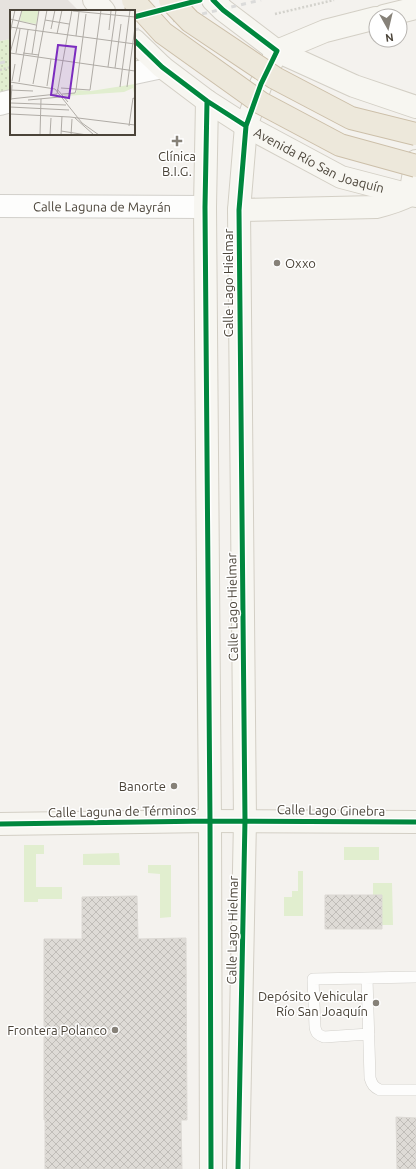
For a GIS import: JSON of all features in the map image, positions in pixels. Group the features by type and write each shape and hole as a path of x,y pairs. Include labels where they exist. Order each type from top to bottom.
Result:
{"highway":[{"name":"Avenida Río San Joaquín","path":"133,0 163,33 261,103 340,145 416,166"},
{"path":"170,0 190,21 275,78 351,118 416,134"}],"street":[{"path":"94,0 103,10"},
{"path":"213,0 223,10 277,51 354,86 416,107"},
{"path":"277,51 326,31 368,20"},
{"name":"Avenida Río San Joaquín","path":"135,41 162,67 207,101 246,126 342,177 413,195"},
{"name":"Calle Lago Hielmar","path":"238,1169 245,820 239,210 246,126 261,84 277,51"},
{"path":"135,73 162,67"},
{"path":"0,104 10,101"},
{"name":"Calle Lago Hielmar","path":"207,101 205,207 211,1169"},
{"path":"239,210 376,207 413,195 416,161"},
{"name":"Calle Laguna de Mayrán","path":"0,206 205,207"},
{"name":"Calle Laguna de Términos","path":"0,824 245,820"},
{"name":"Calle Lago Ginebra","path":"245,820 416,822"}],"lane":[{"path":"369,1034 319,1036 315,1027 313,979 416,977"},
{"path":"368,978 370,1078 372,1084 375,1088 380,1090 416,1090"}],"path":[{"path":"275,14 334,0"},
{"path":"0,70 10,67"}],"shaded area":[{"path":"0,0 68,0 78,10 10,10 10,39 0,41"}],"green space":[{"path":"10,39 10,92 0,95 0,41"},
{"path":"24,845 44,845 44,854 36,854 36,887 62,887 62,899 38,899 38,902 24,902"},
{"path":"344,847 379,847 379,860 344,860"},
{"path":"119,853 120,865 83,865 83,854"},
{"path":"148,865 171,865 171,917 160,918 160,874 148,873"},
{"path":"298,871 303,871 303,916 284,916 284,897 292,897 292,891 298,891"},
{"path":"373,883 392,883 393,925 382,925 381,895 373,895"}],"building":[{"path":"325,895 382,895 382,929 325,929"},
{"name":"Frontera Polanco","path":"137,896 138,939 186,938 187,1120 181,1120 182,1169 45,1169 44,939 82,939 82,897"},
{"path":"396,1117 416,1118 416,1169 397,1169"}],"railway":[{"path":"135,30 261,0"},
{"path":"0,63 10,60"}],"cycle path":[{"path":"135,17 200,0"},
{"path":"213,0 223,10 277,51 261,84 246,126 239,210 245,820 238,1169"},
{"path":"135,41 162,67 207,101 246,126"},
{"path":"207,101 205,207 211,1169"},
{"path":"0,824 210,821 416,822"}],"place":[{"name":"Clínica B.I.G.","path":"177,141"},
{"name":"Oxxo","path":"277,263"},
{"name":"Banorte","path":"174,786"},
{"name":"Depósito Vehicular Río San Joaquín","path":"376,1003"},
{"name":"Frontera Polanco","path":"115,1030"}]}
